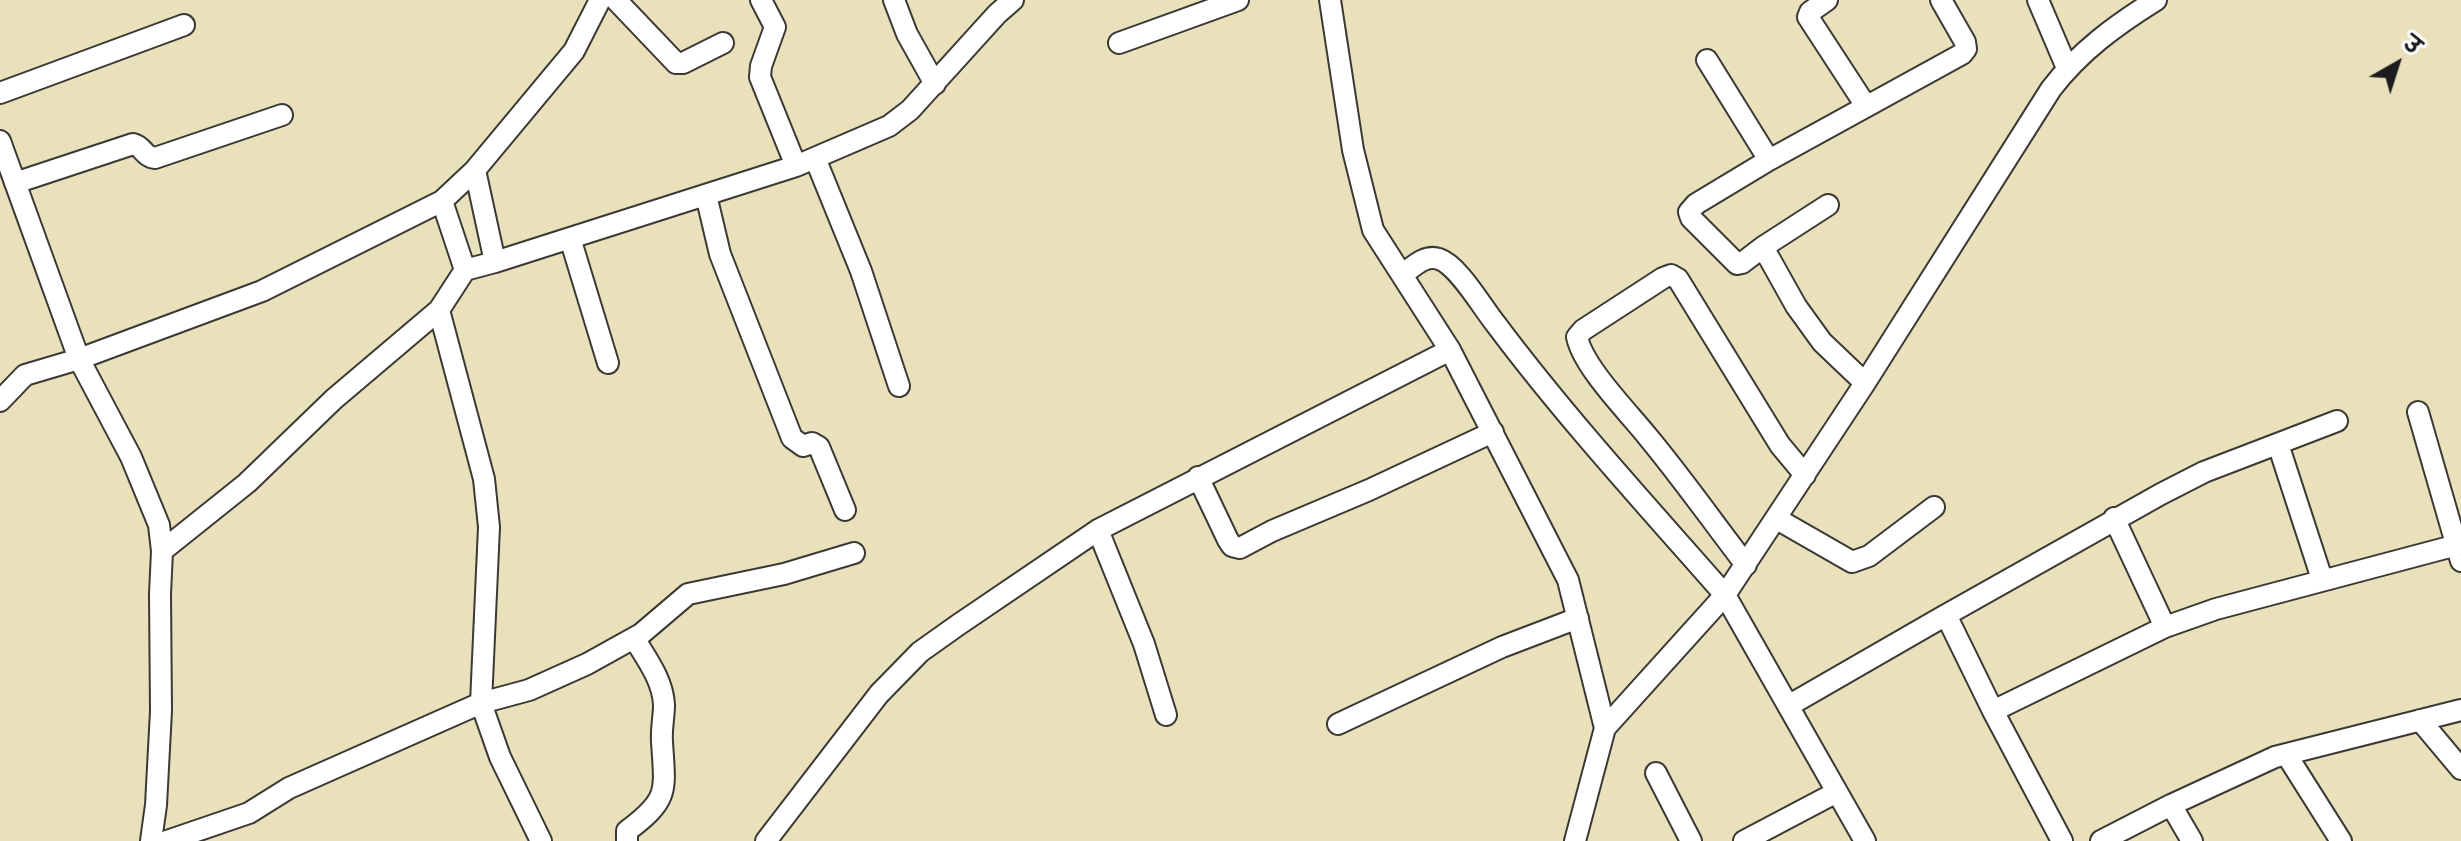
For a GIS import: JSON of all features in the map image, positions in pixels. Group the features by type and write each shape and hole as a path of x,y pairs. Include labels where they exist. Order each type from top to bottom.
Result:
{"street":[{"path":"0,384 79,359 262,291 442,201 475,170 574,51 600,0"},
{"path":"616,0 676,63 683,63 723,43"},
{"path":"761,0 775,27 760,77 861,271 899,386"},
{"path":"894,0 907,34 935,84"},
{"path":"162,551 247,483 334,399 439,310 465,270 806,162 889,126 910,110 1013,0"},
{"path":"1119,43 1238,0"},
{"path":"1330,0 1353,150 1373,230 1414,266 1450,350 1568,580 1605,728"},
{"path":"1827,0 1808,17 1866,106"},
{"path":"1828,205 1737,264 1691,218 1689,212 1696,204 1769,160 1956,58 1966,49 1941,0"},
{"path":"2038,0 2067,68"},
{"path":"1575,841 1605,728 1725,595 1746,565 2051,89 2067,68 2118,23 2156,0"},
{"path":"0,93 184,25"},
{"path":"1707,60 1769,160"},
{"path":"11,191 133,144 139,146 146,156 155,158 282,115"},
{"path":"0,141 11,191 79,359 131,457 159,525 162,551 161,711 151,841"},
{"path":"475,170 495,262"},
{"path":"706,195 720,254 792,438 803,446 812,443 819,447 845,510"},
{"path":"442,201 465,270"},
{"path":"570,238 608,363"},
{"path":"1763,247 1796,306 1822,342 1865,383"},
{"path":"1414,266 1437,258 1450,264 1499,330 1586,435 1725,595 1865,841"},
{"path":"1746,565 1621,405 1584,355 1577,337 1663,278 1671,275 1678,279 1780,445 1805,475"},
{"path":"439,310 484,479 489,527 481,703 500,757 541,841"},
{"path":"766,841 879,694 920,652 1098,530 1450,350"},
{"path":"0,401 25,375"},
{"path":"1993,711 2165,627 2216,609 2322,579 2459,553 2418,412"},
{"path":"1788,706 2114,518 2204,472 2337,421"},
{"path":"1198,477 1228,540 1240,548 1493,432"},
{"path":"2278,444 2322,579"},
{"path":"1777,519 1852,562 1869,556 1934,507"},
{"path":"2114,518 2165,627"},
{"path":"1098,530 1144,644 1166,715"},
{"path":"167,841 249,813 289,788 481,703 529,690 587,664 634,638 688,594 784,574 854,553"},
{"path":"1946,615 2062,841"},
{"path":"1338,724 1502,647 1578,618"},
{"path":"627,841 627,831 653,810 666,783 661,722 664,703 656,675 634,638"},
{"path":"2101,841 2171,805 2286,754 2461,710"},
{"path":"2420,720 2461,769"},
{"path":"2286,754 2341,841"},
{"path":"1656,773 1691,841"},
{"path":"1744,841 1837,792"},
{"path":"2171,805 2192,841"}]}
